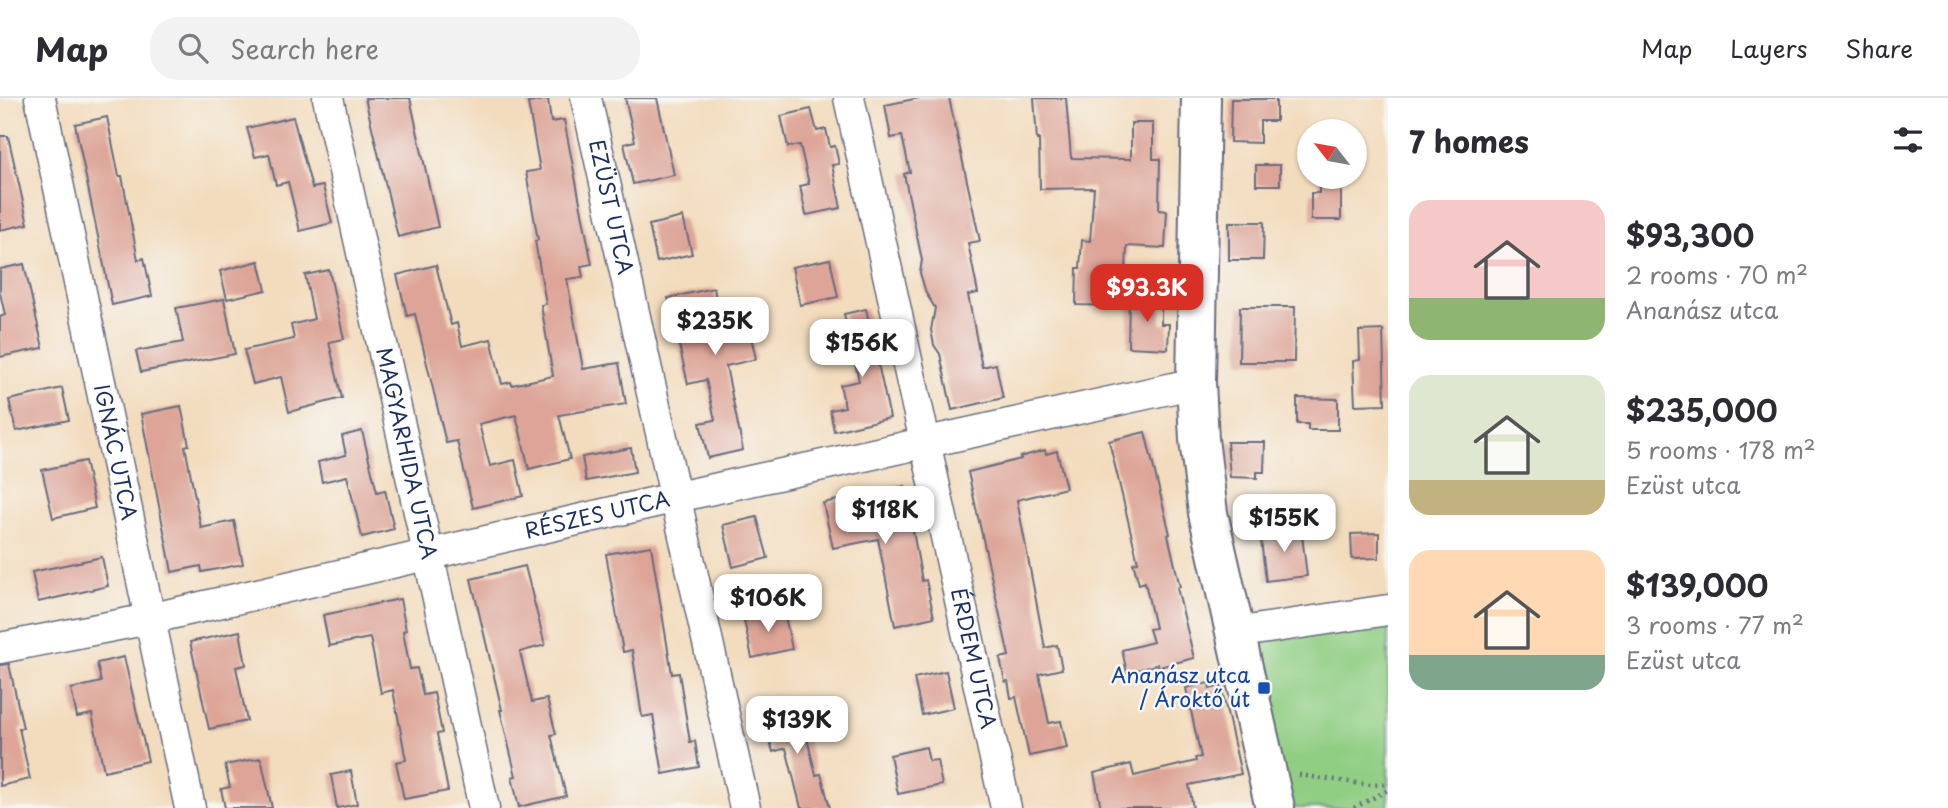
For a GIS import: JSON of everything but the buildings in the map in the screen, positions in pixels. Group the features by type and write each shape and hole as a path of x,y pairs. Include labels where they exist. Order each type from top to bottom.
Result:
{"street":[{"name":"IGNÁC UTCA","path":"40,98 190,808"},
{"name":"MAGYARHIDA UTCA","path":"328,98 484,808"},
{"name":"EZÜST UTCA","path":"586,98 745,808"},
{"name":"ÉRDEM UTCA","path":"849,98 1006,808"},
{"path":"1201,98 1196,383 1199,439 1208,513 1234,633 1281,791"},
{"name":"RÉSZES UTCA","path":"0,649 149,619 677,497 1196,383"},
{"path":"1234,633 1388,610"}],"path":[{"path":"1281,791 1388,784"},
{"path":"1354,808 1388,790"}],"green space":[{"path":"1388,610 1388,808 1275,808 1234,633"}],"place":[{"name":"Ananász utca / Ároktő út","path":"1264,688"}]}
